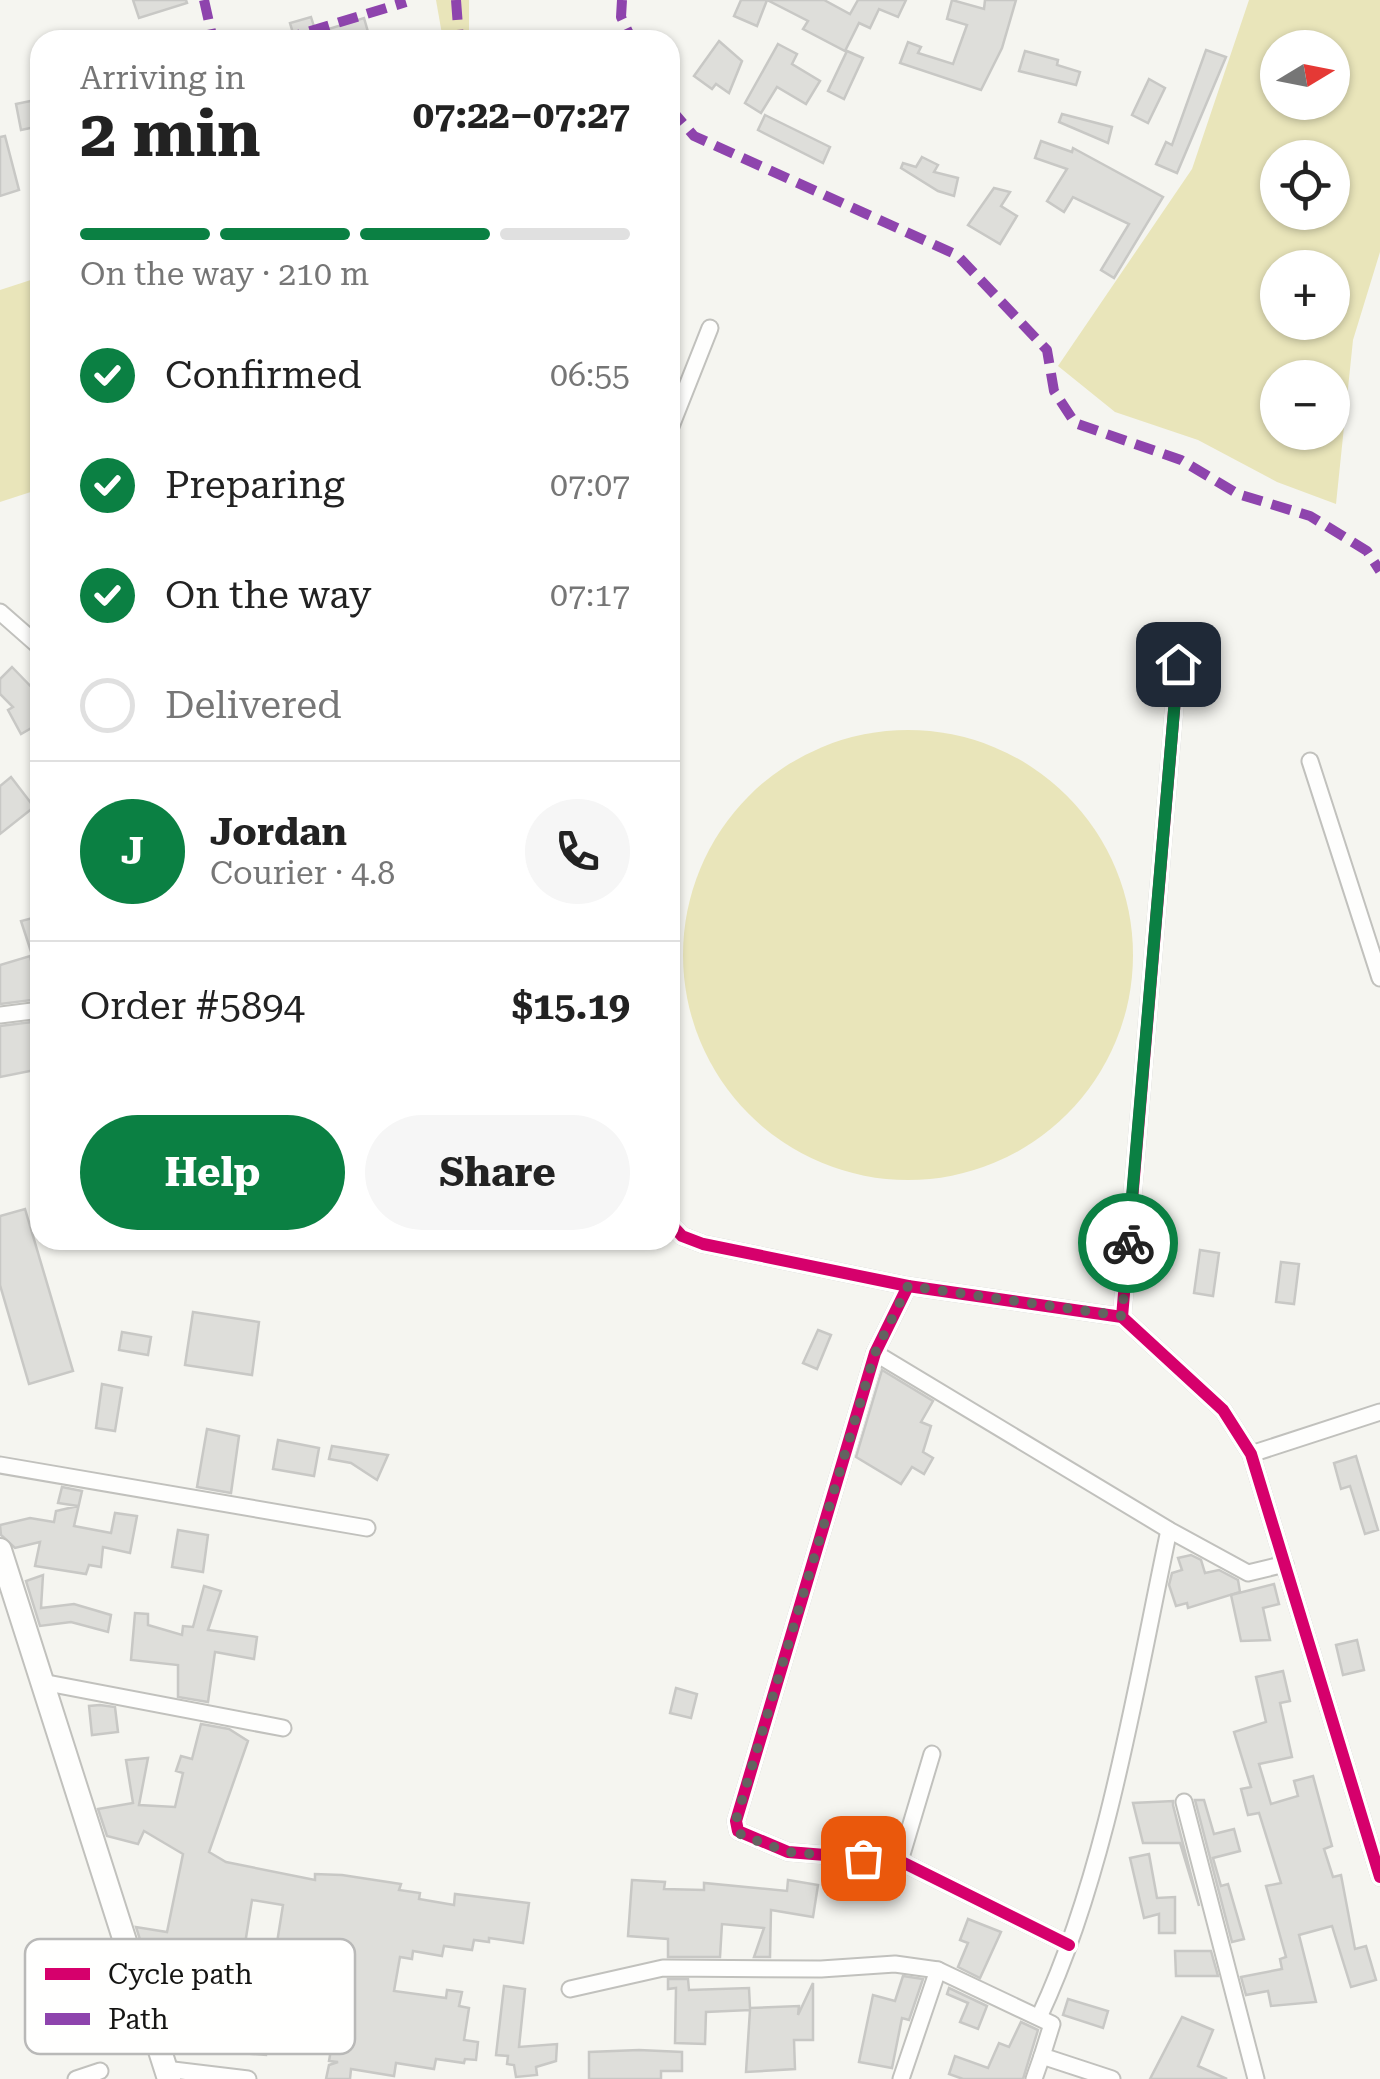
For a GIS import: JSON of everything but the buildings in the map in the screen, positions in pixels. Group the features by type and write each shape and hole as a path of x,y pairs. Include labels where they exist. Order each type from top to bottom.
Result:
{"main road":[{"path":"0,1550 124,1939"}],"street":[{"path":"680,404 710,328"},
{"path":"0,612 30,639"},
{"path":"1122,1316 1178,664"},
{"path":"1310,760 1380,978"},
{"path":"0,1015 30,1011"},
{"path":"680,1234 703,1244 908,1286 1122,1316 1224,1410 1251,1454 1380,1878"},
{"path":"908,1286 875,1353 736,1820 741,1835 788,1852 900,1861 1069,1945"},
{"path":"875,1353 1169,1530 1248,1572 1284,1564"},
{"path":"1251,1454 1380,1412"},
{"path":"0,1465 367,1528"},
{"path":"1040,2015 1069,1945 1118,1768 1169,1530"},
{"path":"42,1682 283,1728"},
{"path":"900,1861 932,1754"},
{"path":"1184,1802 1256,2079"},
{"path":"570,1989 664,1968 821,1969 868,1964 938,1970 1052,2024 1034,2079"},
{"path":"900,2079 938,1970"},
{"path":"1042,2056 1112,2079"},
{"path":"76,2079 100,2071"},
{"path":"167,2074 248,2079"}],"shaded area":[{"path":"436,0 469,0 469,30 441,30"},
{"path":"1249,0 1380,0 1380,252 1353,340 1350,369 1350,360 1260,360 1260,450 1342,450 1336,504 1277,482 1198,440 1115,412 1058,366 1192,169"},
{"path":"30,280 30,492 0,502 0,290"},
{"path":"908,730 952,734 994,747 1033,768 1067,796 1095,830 1116,869 1129,911 1133,955 1129,999 1116,1041 1095,1080 1067,1114 1033,1142 994,1163 952,1176 908,1180 864,1176 822,1163 783,1142 749,1114 721,1080 700,1041 687,999 683,955 687,911 700,869 721,830 749,796 783,768 822,747 864,734"}],"marked path":[{"path":"204,0 211,30"},
{"path":"456,0 458,30"},
{"path":"622,0 621,17 627,30"},
{"path":"314,30 406,2"},
{"path":"680,120 694,136 957,255 1047,350 1054,391 1075,423 1181,460 1238,494 1310,516 1367,551 1380,571"}],"cycle path":[{"path":"1122,1317 1178,664"},
{"path":"680,1234 703,1244 908,1286 1122,1317 1223,1410 1251,1454 1380,1877"},
{"path":"908,1286 875,1353 736,1821 738,1831 788,1852 900,1861 1069,1945"}],"way so far":[{"path":"863,1858 788,1852 741,1835 736,1820 875,1353 908,1286 1122,1316 1128,1243"}],"route":[{"path":"1128,1243 1178,664"}]}
